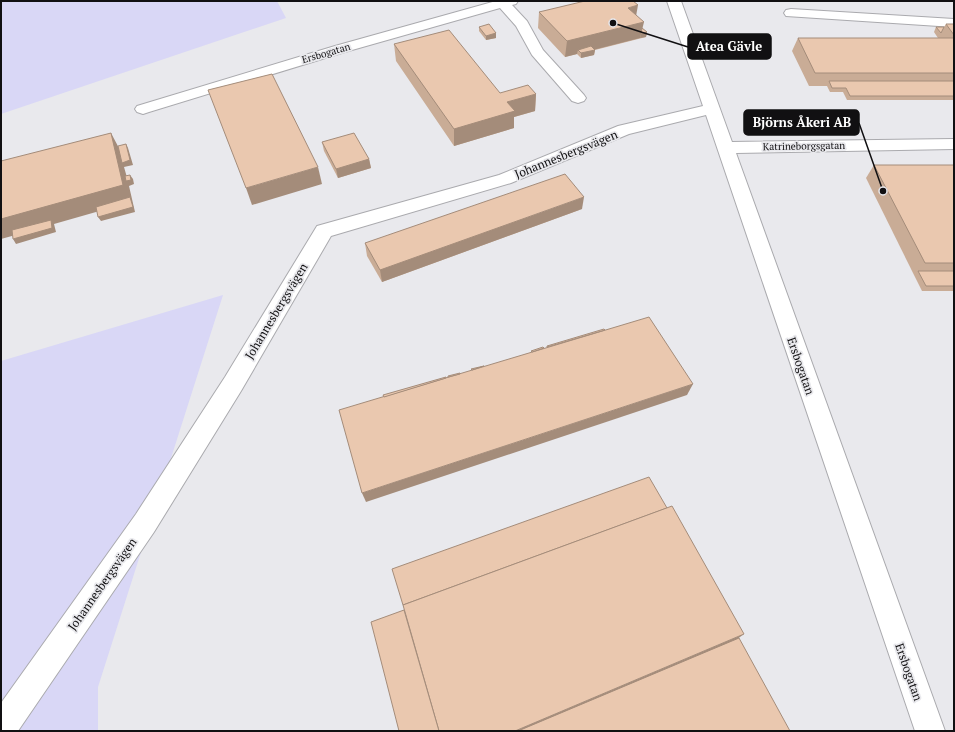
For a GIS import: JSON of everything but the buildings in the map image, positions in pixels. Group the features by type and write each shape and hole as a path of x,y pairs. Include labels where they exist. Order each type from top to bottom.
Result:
{"street":[{"name":"Ersbogatan","path":"674,1 930,731"},
{"name":"Ersbogatan","path":"143,109 340,48 506,2"},
{"path":"506,2 522,24 537,52 578,98"},
{"path":"791,14 954,23"},
{"name":"Johannesbergsvägen","path":"1,729 145,523 233,384 324,231 504,179 624,130 711,110"},
{"name":"Katrineborgsgatan","path":"725,148 954,144"}],"shaded area":[{"path":"1,1 277,1 286,18 1,114"},
{"path":"223,295 98,687 98,731 1,731 1,361"}],"place":[{"name":"Atea Gävle","path":"613,23"},
{"name":"Björns Åkeri AB","path":"883,191"}]}
